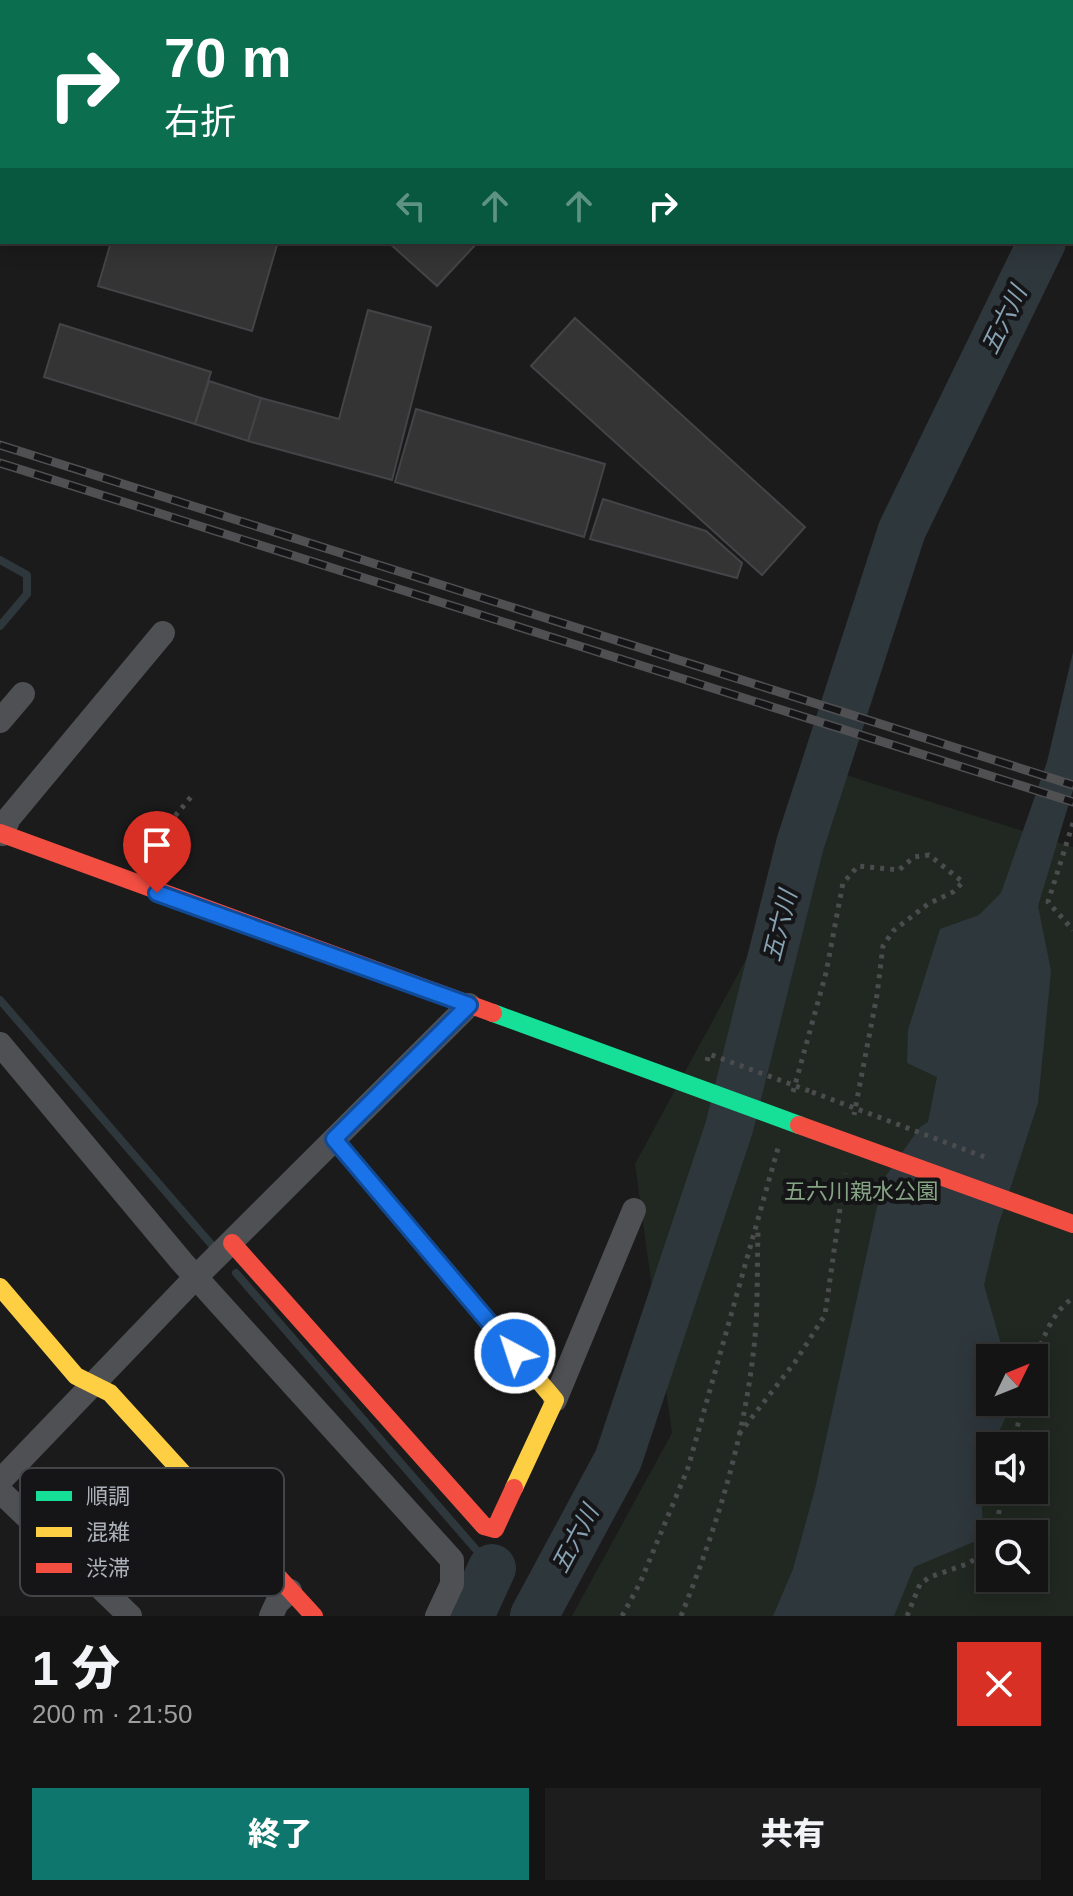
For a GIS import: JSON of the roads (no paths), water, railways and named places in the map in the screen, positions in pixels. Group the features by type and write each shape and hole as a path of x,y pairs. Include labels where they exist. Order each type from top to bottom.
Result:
{"street":[{"path":"163,633 9,818 1,834 1073,1224"},
{"path":"0,721 23,694"},
{"path":"0,1481 196,1277 469,1005"},
{"path":"0,1044 196,1277 452,1560 452,1584 437,1616"},
{"path":"334,1139 555,1400"},
{"path":"232,1243 484,1526 495,1529 555,1400 634,1210"},
{"path":"0,1287 76,1376 110,1393 178,1468"},
{"path":"0,1491 20,1510"},
{"path":"284,1584 314,1616"},
{"path":"271,1616 277,1603 290,1591"},
{"path":"109,1596 130,1616"}],"waterway":[{"name":"五六川","path":"534,1616 618,1460 729,1128 800,844 902,530 1041,244"},
{"path":"0,560 27,575 27,594 0,626"},
{"path":"0,1000 217,1251"},
{"path":"236,1273 492,1568"},
{"path":"470,1616 492,1568"}],"railway":[{"path":"0,445 1073,785"},
{"path":"0,463 1073,802"}],"park label":[{"name":"五六川親水公園","path":"861,1191"}]}
